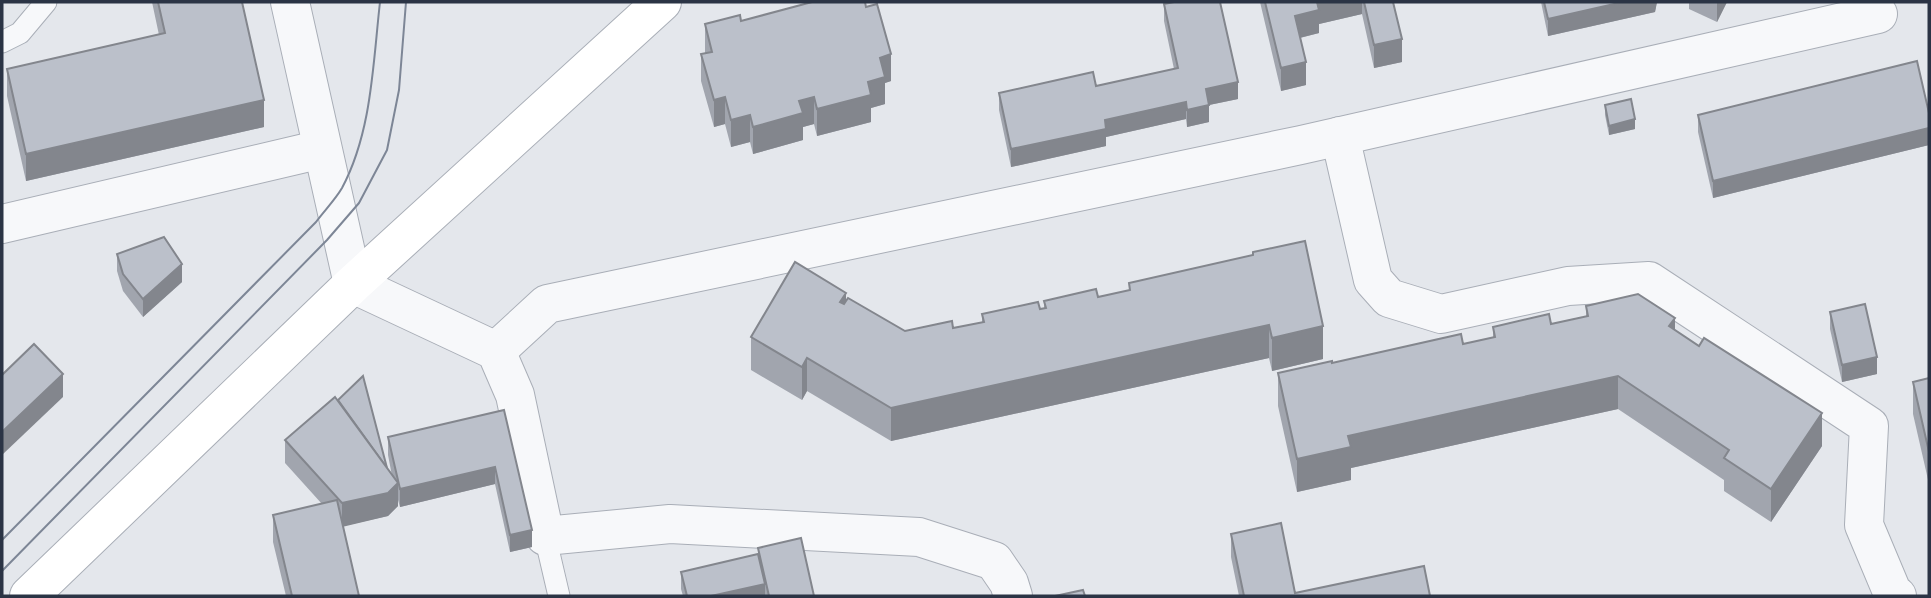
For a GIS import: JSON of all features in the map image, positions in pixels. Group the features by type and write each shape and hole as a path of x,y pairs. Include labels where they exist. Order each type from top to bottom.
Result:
{"main road":[{"path":"29,596 353,284 662,2"}],"street":[{"path":"290,2 353,284 496,351 515,395 545,536 670,524 919,537 993,561 1009,583 1013,596"},
{"path":"496,351 547,304 1340,136 1878,14"},
{"path":"1340,136 1373,280 1389,298 1441,314 1568,286 1649,281 1869,426 1864,524 1893,594 1897,596"},
{"path":"2,224 322,149"}],"lane":[{"path":"2,42 20,33 46,2"},
{"path":"545,536 559,596"}],"building":[{"path":"158,2 242,2 264,100 26,154 7,69 165,33"},
{"path":"812,2 865,2 866,7 877,4 891,54 880,58 885,77 868,82 871,95 817,109 814,97 799,101 803,113 753,127 750,115 731,120 725,97 714,100 701,54 712,52 705,24 740,15 741,21"},
{"path":"1220,2 1238,82 1206,89 1209,105 1187,110 1186,102 1105,120 1106,129 1011,149 999,93 1093,72 1096,86 1178,68 1164,4"},
{"path":"1265,2 1317,2 1319,10 1295,16 1306,62 1281,68"},
{"path":"1364,2 1393,2 1402,39 1374,45"},
{"path":"1544,2 1623,2 1548,19"},
{"path":"1917,61 1929,113 1929,128 1713,181 1698,115"},
{"path":"1631,99 1635,119 1609,126 1605,105"},
{"path":"164,237 182,264 143,299 123,274 117,254"},
{"path":"1305,241 1323,326 1272,338 1269,325 891,408 807,358 802,367 751,337 795,262 846,293 840,302 844,304 848,298 905,331 952,321 953,328 984,322 982,314 1038,302 1040,309 1046,308 1044,301 1096,289 1098,297 1130,290 1129,283"},
{"path":"1638,294 1675,318 1669,326 1699,346 1704,338 1822,413 1771,489 1724,458 1729,450 1618,376 1348,436 1351,447 1297,459 1278,373 1461,334 1463,344 1495,337 1493,327 1549,314 1551,324 1588,316 1586,306"},
{"path":"1865,304 1877,357 1842,365 1830,312"},
{"path":"34,344 63,374 2,432 2,375"},
{"path":"363,376 387,468 338,400"},
{"path":"1929,378 1929,452 1913,382"},
{"path":"335,397 398,483 388,493 342,503 285,440"},
{"path":"504,410 532,530 510,535 495,467 400,489 388,437"},
{"path":"337,500 359,596 292,596 273,515"},
{"path":"1281,523 1295,593 1424,566 1430,596 1244,596 1231,534"},
{"path":"801,538 814,596 769,596 758,548"},
{"path":"758,554 765,584 711,596 687,596 681,572"},
{"path":"1083,590 1085,596 1055,596"}],"tram line":[{"path":"2,540 316,222 342,188 360,144 370,97 380,2"},
{"path":"2,571 327,240 359,203 387,150 399,90 406,2"}]}
